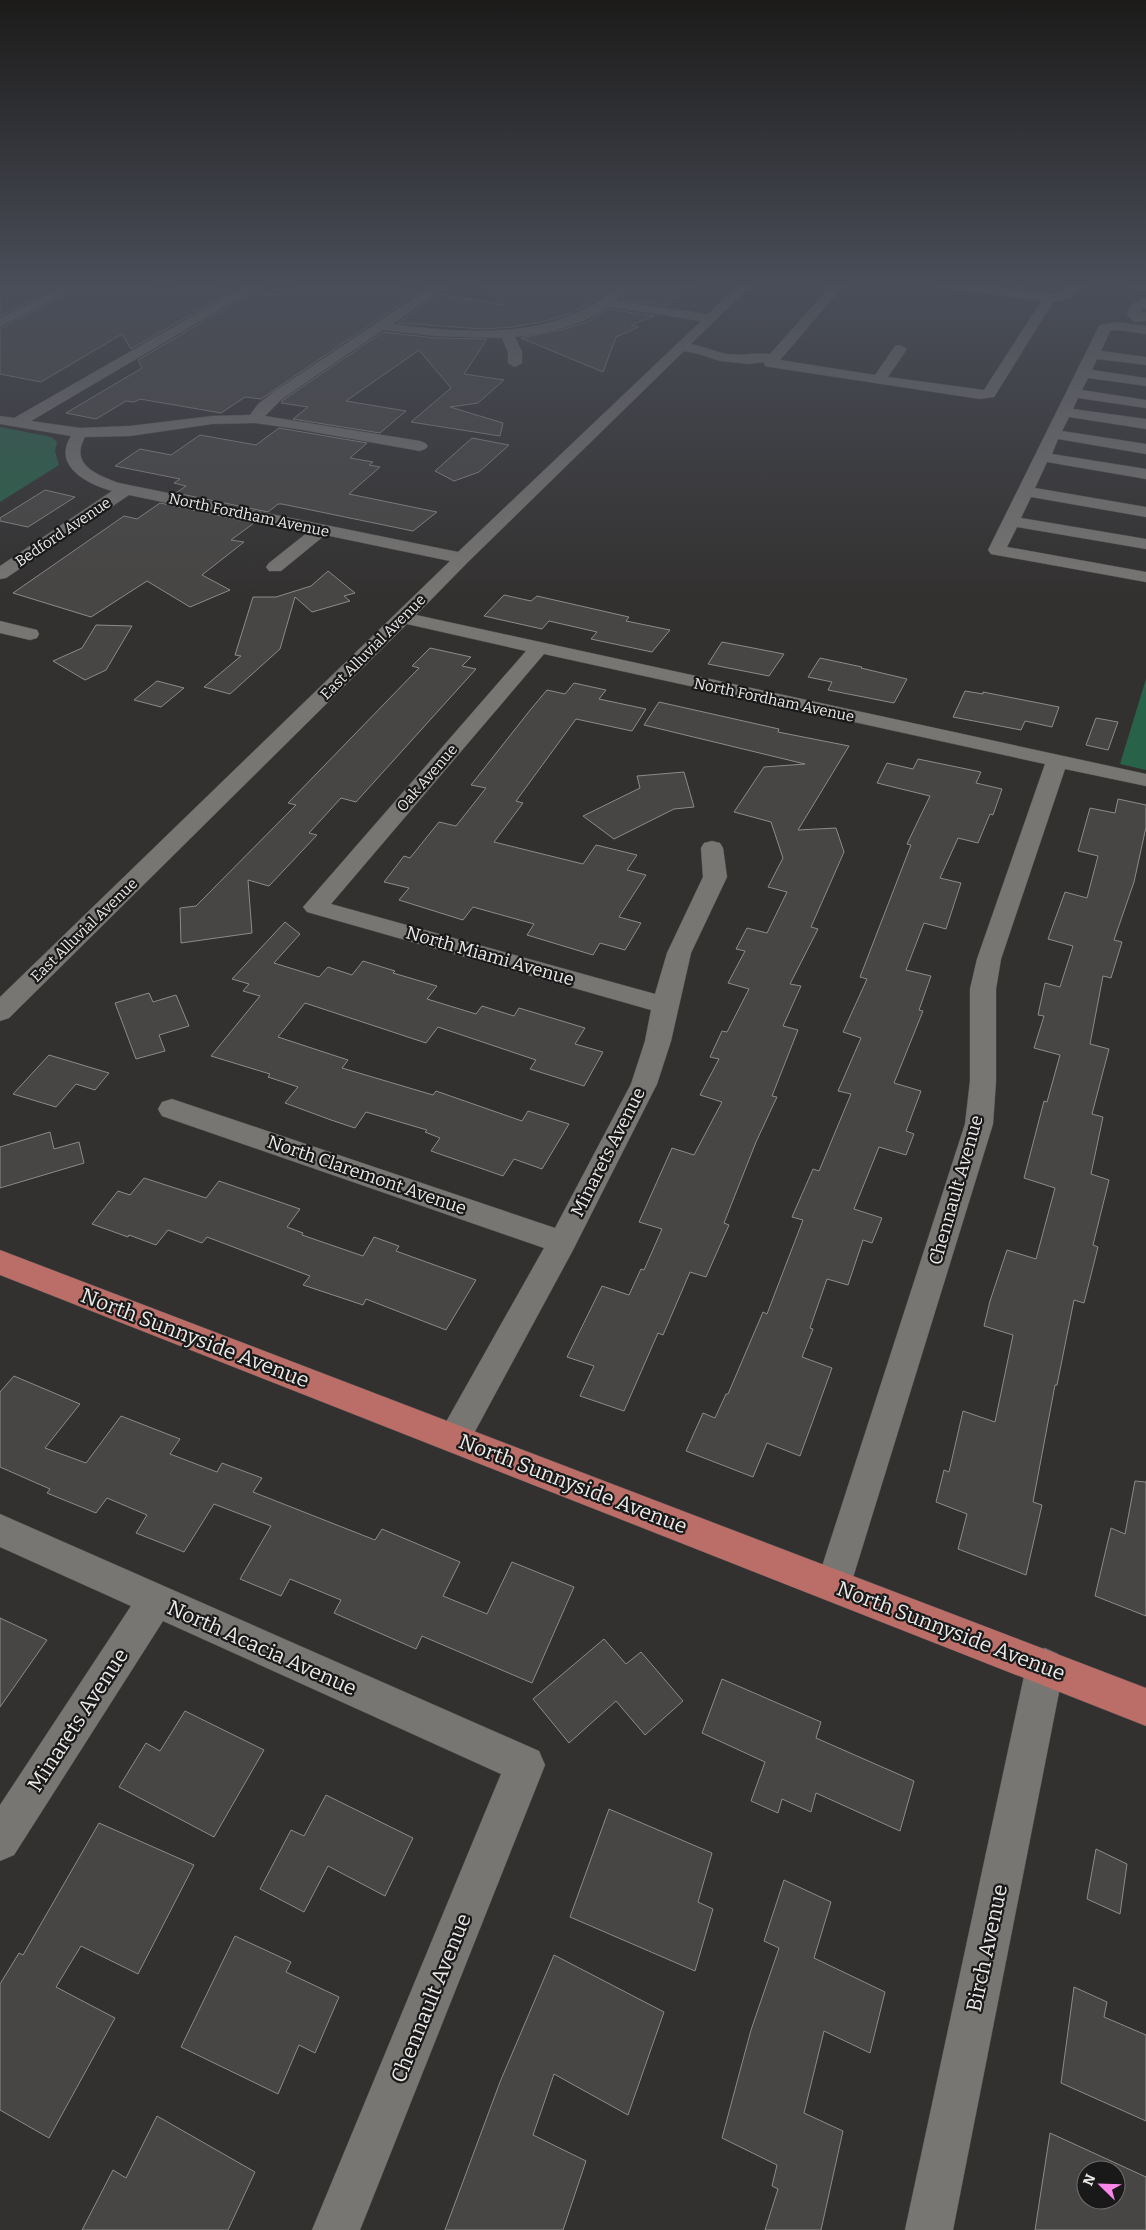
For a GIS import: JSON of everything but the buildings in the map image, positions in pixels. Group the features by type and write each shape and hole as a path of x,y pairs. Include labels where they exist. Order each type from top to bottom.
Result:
{"main road":[{"name":"North Sunnyside Avenue","path":"0,1262 1146,1706"}],"street":[{"path":"16,423 78,387"},
{"path":"255,419 263,407 290,387"},
{"name":"East Alluvial Avenue","path":"0,1012 462,558 639,387"},
{"path":"930,387 980,395 989,394 993,387"},
{"path":"1076,387 998,550 1146,577"},
{"path":"1073,394 1079,387"},
{"path":"1073,394 1080,387"},
{"path":"1073,394 1089,387"},
{"path":"1073,394 1097,387"},
{"path":"1073,394 1115,387"},
{"path":"1073,394 1146,392"},
{"path":"1073,394 1146,404"},
{"path":"1073,394 1146,414"},
{"path":"1073,394 1146,424"},
{"path":"1073,394 1146,437"},
{"path":"1073,394 1146,449"},
{"path":"1073,394 1146,459"},
{"path":"1073,394 1146,474"},
{"path":"0,420 80,433 114,433 212,420 255,419 297,424 420,446"},
{"name":"North Fordham Avenue","path":"80,433 72,447 71,453 76,464 93,478 126,490 462,558"},
{"name":"Bedford Avenue","path":"0,574 126,490"},
{"path":"1026,491 1146,512"},
{"path":"1011,521 1146,544"},
{"path":"275,567 321,530"},
{"name":"North Fordham Avenue","path":"403,618 1146,780"},
{"path":"0,626 30,634"},
{"name":"Oak Avenue","path":"315,907 539,648"},
{"name":"Chennault Avenue","path":"834,1585 979,1124 983,1082 984,989 990,959 1057,761"},
{"name":"Minarets Avenue","path":"454,1438 562,1242 644,1084 658,1041 665,1005 679,953 715,876 712,848"},
{"name":"North Miami Avenue","path":"315,907 665,1005"},
{"name":"North Claremont Avenue","path":"172,1109 562,1242"},
{"name":"North Acacia Avenue","path":"0,1530 525,1765"},
{"name":"Minarets Avenue","path":"0,1841 156,1600"},
{"name":"Birch Avenue","path":"929,2230 1045,1667"},
{"name":"Chennault Avenue","path":"336,2230 525,1765"}],"green space":[{"path":"0,427 51,437 57,442 55,451 59,465 0,502"},
{"path":"1146,679 1146,770 1120,764"}]}
